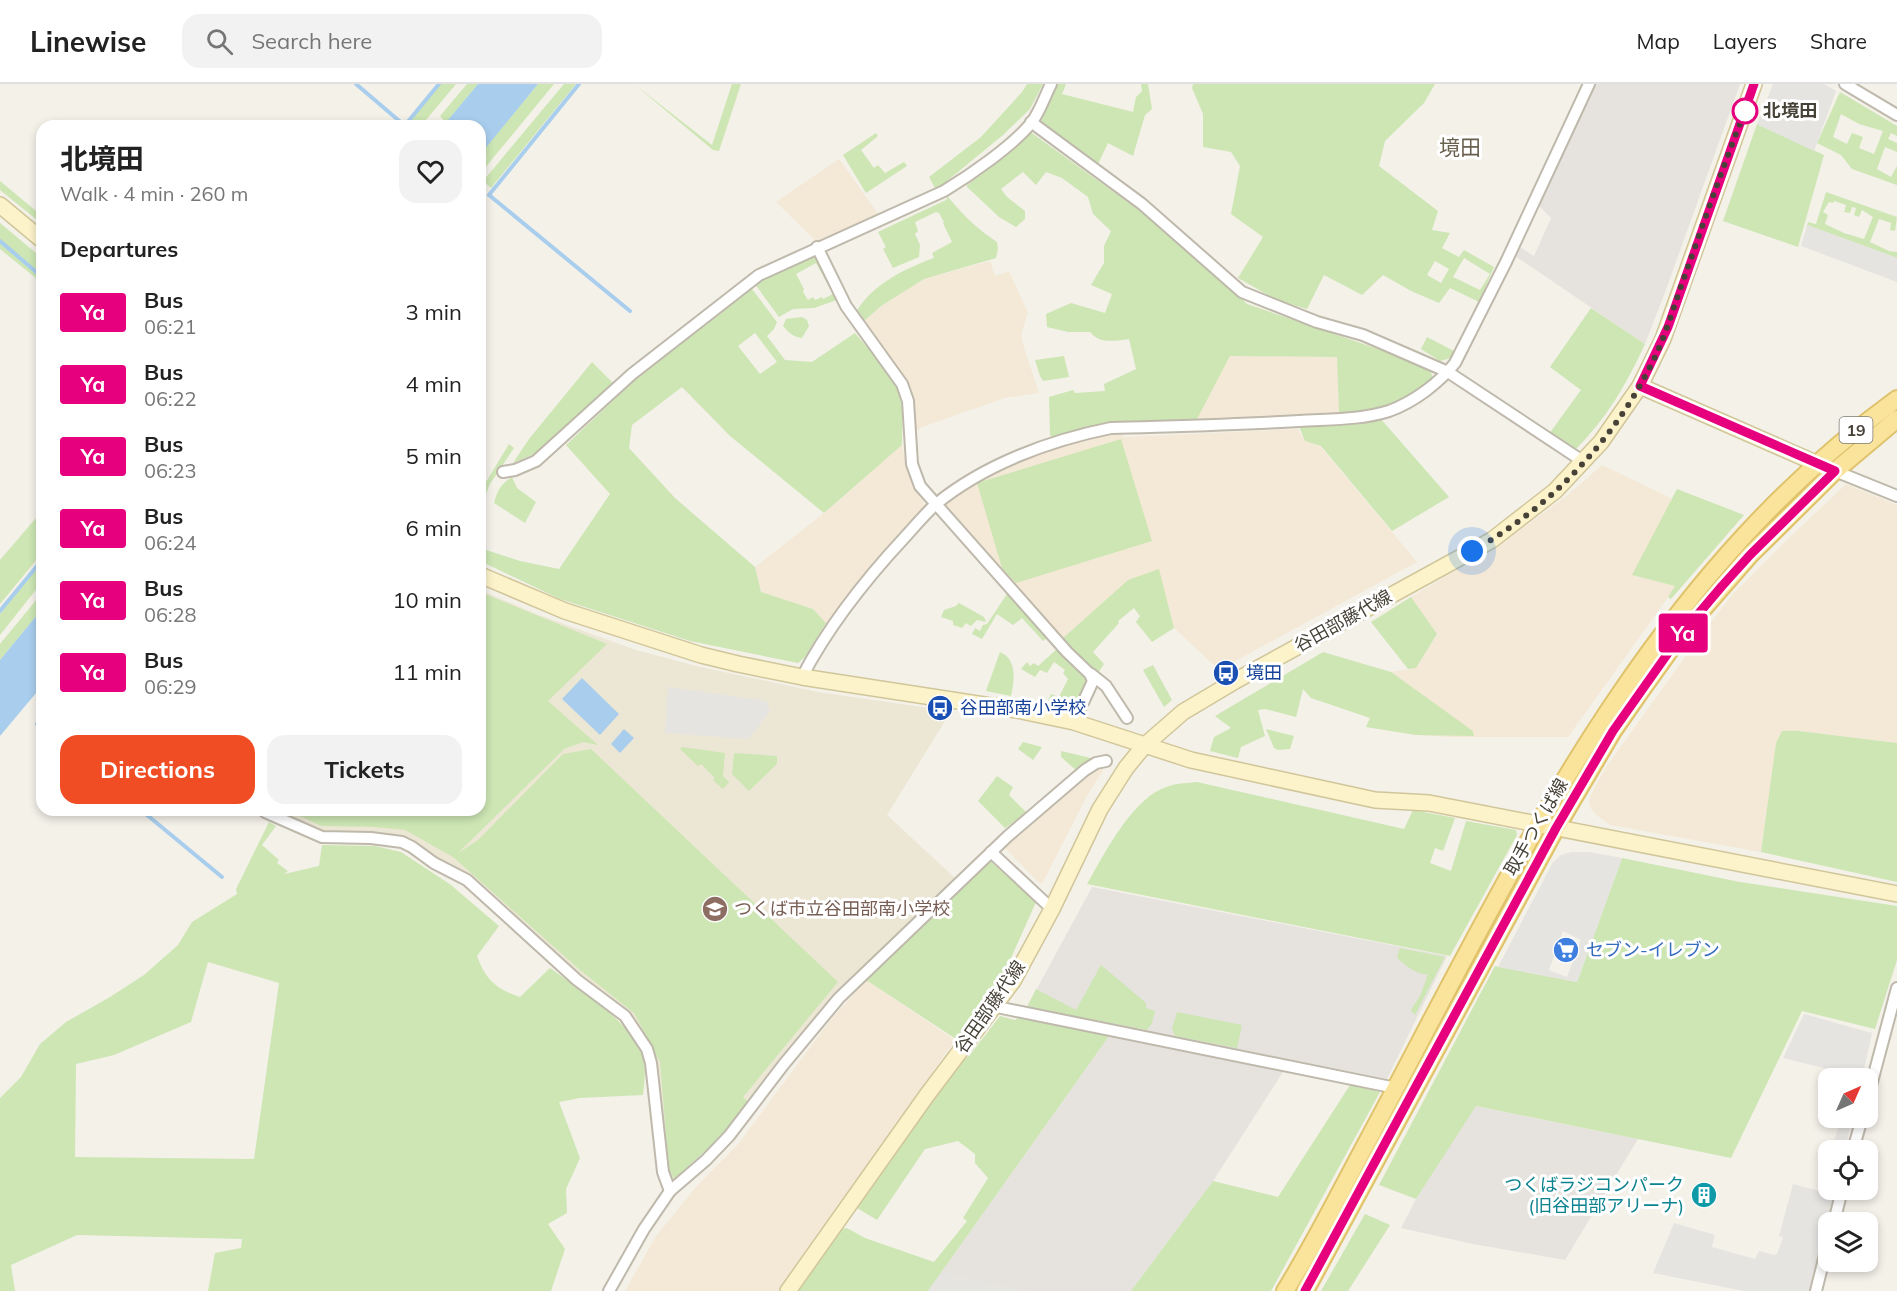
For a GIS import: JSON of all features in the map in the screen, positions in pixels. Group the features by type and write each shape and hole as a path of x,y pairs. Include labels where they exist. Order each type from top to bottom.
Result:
{"main road":[{"name":"取手つくば線","path":"1285,1291 1536,825 1600,721 1669,623 1738,543 1766,513 1849,435 1897,399"},
{"name":"取手つくば線","path":"1305,1291 1556,828 1613,731 1683,632 1750,555 1835,471 1897,420"}],"street":[{"path":"503,472 536,461 632,375 759,274 946,190 971,175 1031,122 1051,84"},
{"path":"802,677 817,650 865,582 935,505 992,469 1037,449 1112,428 1280,422 1373,415 1406,403 1448,372 1455,363 1501,272 1589,84"},
{"name":"谷田部藤代線","path":"788,1291 992,1006 1013,981 1052,909 1100,809 1126,768 1144,746 1183,712 1235,681 1492,540 1538,506 1584,462 1617,421 1640,386 1669,323 1754,84"},
{"path":"1845,84 1897,115"},
{"path":"1031,122 1149,210 1242,292 1317,322 1363,335 1448,372 1584,462"},
{"path":"0,205 36,235"},
{"path":"817,247 846,306 902,384 908,401 912,464 920,486 1067,652 1106,686 1127,718"},
{"path":"1640,386 1897,496"},
{"path":"486,578 565,611 729,662 802,677 1017,710 1074,722 1191,760 1375,800 1429,803 1897,894"},
{"path":"1074,722 1092,685 1090,674"},
{"path":"609,1291 644,1229 670,1191 706,1160 729,1136 784,1064 839,998 991,852 1085,770 1096,763 1106,761"},
{"path":"274,816 322,837 371,838 402,842 412,846 434,863 467,880 577,980 626,1016 646,1049 651,1063 663,1172 670,1191"},
{"path":"991,852 1052,909"},
{"path":"1876,1068 1897,988"},
{"path":"992,1006 1396,1088"},
{"path":"1816,1291 1821,1272"}],"shaded area":[{"path":"1595,84 1740,84 1645,344 1515,256 1520,247 1534,256 1551,218 1539,206"},
{"path":"1773,84 1824,84 1836,91 1814,151 1757,124"},
{"path":"839,159 878,214 816,241 776,202"},
{"path":"1807,225 1897,258 1897,282 1801,246"},
{"path":"990,261 995,276 1009,271 1028,313 1021,335 1039,393 1005,398 922,427 914,432 912,395 908,385 863,322 881,306 924,279"},
{"path":"1230,356 1338,357 1339,413 1196,421"},
{"path":"1298,429 1305,441 1320,446 1417,562 1219,670 1174,628 1159,570 1128,580 1062,639 942,506 944,501 979,479 1040,452 1082,440 1120,432 1124,437"},
{"path":"902,445 908,472 925,505 864,574 826,623 813,609 761,592 755,567 824,513"},
{"path":"1602,465 1673,499 1633,575 1676,586 1568,737 1449,737 1416,735 1366,727 1391,672 1416,668 1437,635 1411,597 1504,542 1569,494"},
{"path":"1846,484 1897,505 1897,743 1782,731 1776,743 1761,852 1610,825 1591,809 1589,801 1609,763 1732,595"},
{"name":"つくば市立谷田部南小学校","path":"486,593 539,615 636,650 696,666 818,692 950,713 887,815 955,878 815,1017 724,1134 674,1179 669,1170 657,1060 630,1012 576,973 470,876 402,837 369,832 323,831 290,816 486,816"},
{"path":"668,687 767,701 770,712 748,739 665,733"},
{"path":"1098,767 1103,768 1103,771 1087,796 1042,884 1038,882 1004,847"},
{"path":"1572,852 1590,852 1622,858 1577,982 1498,967 1553,862 1561,855","holes":["1563,931 1581,940 1567,977 1549,970"]},
{"path":"1092,887 1447,956 1387,1079 1027,1007"},
{"path":"866,980 955,1040 779,1291 625,1291 656,1236 696,1187 739,1143 829,1022"},
{"path":"1804,1014 1872,1033 1864,1068 1824,1068 1783,1058"},
{"path":"1109,1036 1283,1072 1213,1181 1131,1291 928,1291"},
{"path":"1475,1106 1638,1139 1565,1260 1473,1244 1401,1228 1416,1199"},
{"path":"1838,1128 1850,1128 1847,1140 1834,1140"},
{"path":"1793,1184 1818,1191 1818,1200 1832,1200 1829,1212 1818,1212 1818,1256 1809,1291 1744,1291 1653,1273 1674,1223 1715,1235 1712,1247 1755,1259 1759,1251 1777,1254 1783,1237 1779,1236"},
{"path":"942,1272 1030,1291 928,1291"}],"green space":[{"path":"440,84 456,84 426,120 410,120"},
{"path":"467,84 478,84 448,120 443,120 440,116"},
{"path":"538,84 554,84 486,167 486,147"},
{"path":"564,84 576,84 491,188 486,184 486,177"},
{"path":"634,84 712,145 732,84 741,84 719,151 713,150"},
{"path":"1027,84 1043,84 1030,109 1003,135 936,190 929,177 981,137"},
{"path":"1056,84 1066,84 1062,94 1133,112 1136,97 1142,91 1141,84 1148,84 1152,109 1145,115 1133,156 1108,143 1098,164 1056,136 1038,120"},
{"path":"1193,84 1435,84 1424,103 1385,141 1379,166 1438,211 1432,230 1450,233 1442,248 1459,257 1464,250 1494,267 1479,302 1450,288 1439,303 1383,275 1362,295 1324,275 1307,309 1277,300 1238,278 1263,237 1231,214 1240,166 1231,152 1203,147 1203,114 1192,88","holes":["1464,258 1490,274 1480,290 1453,277","1435,261 1449,269 1441,283 1427,275"]},
{"path":"1840,92 1897,126 1897,136 1891,133 1888,139 1897,143 1897,152 1885,147 1877,169 1891,177 1897,166 1897,185 1852,169 1841,155 1817,143","holes":["1841,114 1859,124 1883,131 1874,154 1859,148 1863,137 1852,133 1847,144 1833,137"]},
{"path":"1757,124 1824,155 1798,247 1723,221"},
{"path":"1029,131 1140,211 1198,257 1247,304 1381,350 1430,370 1433,378 1401,400 1366,410 1339,413 1337,357 1230,356 1196,421 1052,438 1049,397 1073,390 1075,393 1105,391 1104,384 1136,369 1129,339 1103,340 1090,332 1068,332 1047,327 1046,314 1071,303 1105,313 1112,294 1091,285 1104,263 1104,246 1111,231 1093,214 1088,197 1062,178 1046,172 1036,185 1023,172 1001,189 1007,197 1025,211 1025,219 1016,227 999,217 966,186"},
{"path":"876,133 878,136 861,150 874,168 878,165 885,173 904,162 907,166 866,193 843,155"},
{"path":"0,181 36,211 36,219 0,190"},
{"path":"1826,192 1897,217 1895,231 1890,230 1891,223 1879,219 1870,242 1889,251 1897,252 1897,258 1807,225 1808,222 1816,224","holes":["1834,201 1846,205 1844,212 1850,213 1852,207 1856,208 1854,215 1859,217 1862,210 1873,217 1864,239 1825,224 1828,215 1823,212 1829,202"]},
{"path":"948,197 959,210 997,242 996,258 924,279 881,306 863,322 856,312 871,293 890,279 934,258 932,253 952,242 944,222 936,212 915,222 918,231 915,234 920,245 919,257 893,268 883,249 886,247 878,232"},
{"path":"0,223 36,253 36,278 0,249"},
{"path":"809,254 816,257 837,300 814,308 793,309 779,317 755,284","holes":["816,263 833,294 823,299 822,297 815,300 813,297 808,300 796,274"]},
{"path":"752,289 777,322 767,336 785,360 812,362 855,333 891,378 902,406 902,445 824,513 730,436 682,387 632,425 629,448 675,498 755,567 761,592 813,609 826,623 805,657 798,663 690,641 560,599 486,564 486,550 520,561 559,569 610,494 566,445 635,380","holes":["755,333 777,362 760,374 738,346"]},
{"path":"1591,308 1645,344 1615,400 1597,426 1575,450 1549,434 1581,390 1550,367"},
{"path":"802,317 807,320 809,326 802,338 791,334 783,326 786,319"},
{"path":"1427,337 1454,351 1451,358 1440,361 1421,349"},
{"path":"1064,356 1069,377 1043,381 1035,360"},
{"path":"592,362 613,383 536,453 513,463 529,439"},
{"path":"1380,418 1449,497 1392,531 1321,446 1305,441 1298,424"},
{"path":"1121,439 1152,541 1016,583 1002,568 977,483"},
{"path":"509,444 514,448 486,494 486,482"},
{"path":"512,477 517,488 536,502 525,523 494,503 500,488"},
{"path":"1677,489 1744,515 1671,599 1668,597 1675,586 1632,575"},
{"path":"36,518 36,560 0,604 0,560"},
{"path":"36,569 36,590 0,635 0,614"},
{"path":"1159,569 1174,628 1152,642 1136,622 1140,616 1134,608 1118,621 1119,623 1093,652 1104,664 1098,673 1062,639 1128,580"},
{"path":"486,594 607,644 548,701 598,745 583,742 564,749 457,854 478,840 563,754 591,749 838,982 743,1097 747,1101 724,1134 674,1179 669,1170 660,1062 634,1013 580,970 453,857 405,830 321,826 300,816 486,816"},
{"path":"1007,594 1047,638 1043,641 1022,618 1013,625 997,614 982,639 972,634 975,628 980,631 983,625 987,624"},
{"path":"1411,597 1437,634 1416,668 1408,669 1371,622"},
{"path":"36,600 36,616 0,660 0,644"},
{"path":"959,603 984,617 986,622 977,620 971,626 966,623 962,628 953,625 953,621 941,617 944,610"},
{"path":"1057,649 1075,669 1090,680 1080,705 1048,701 1051,694 1059,697 1068,679 1063,673 1065,670 1054,662 1047,673 1040,670 1035,677 1021,669 1027,662 1030,666 1034,663 1038,666"},
{"path":"1000,652 1010,660 1012,665 1014,678 1011,696 986,691"},
{"path":"1323,652 1391,672 1473,731 1474,736 1416,735 1366,727 1370,718 1311,698 1303,689 1296,717 1265,709 1258,710 1265,736 1241,747 1238,758 1210,751 1214,737 1231,728 1215,716"},
{"path":"1153,665 1172,700 1164,707 1143,670"},
{"path":"1266,729 1294,736 1290,749 1274,748"},
{"path":"1782,731 1897,743 1897,882 1761,852 1776,743"},
{"path":"1023,742 1042,747 1033,760 1018,749"},
{"path":"682,747 725,753 723,776 729,782 723,789 701,764 698,766 680,749"},
{"path":"1061,751 1092,759 1077,771 1061,757"},
{"path":"734,753 777,756 777,764 749,791 732,774"},
{"path":"997,776 1013,787 1009,795 1027,813 1005,828 978,801"},
{"path":"1197,782 1404,829 1413,810 1455,818 1443,851 1435,848 1430,863 1451,871 1466,821 1516,830 1517,835 1450,956 1087,884 1121,827 1144,801 1169,786"},
{"path":"269,822 276,826 262,845 279,860 277,863 288,871 284,874 319,866 322,845 375,846 401,852 451,885 499,926 477,956 488,977 498,987 520,997 550,968 605,1009 630,1034 644,1062 643,1095 580,1098 559,1102 580,1158 566,1189 567,1213 548,1224 565,1249 551,1291 208,1291 215,1253 241,1248 242,1239 77,1235 11,1265 15,1291 0,1291 0,1098 21,1077 40,1044 66,1022 144,975 178,945 192,922 237,894 236,889","holes":["208,962 279,983 254,1159 75,1157 76,1064 114,1055 191,1022"]},
{"path":"1622,858 1740,882 1897,906 1897,960 1875,1029 1802,1011 1731,1158 1476,1106 1416,1199 1379,1185 1495,966 1577,982"},
{"path":"990,861 1036,902 1003,976 959,1041 866,980"},
{"path":"1400,948 1445,957 1415,1015 1411,1010 1421,994 1428,974 1416,972 1397,958"},
{"path":"1101,965 1146,1003 1146,1008 1155,1011 1152,1023 1147,1030 1027,1007 1036,989 1076,1010"},
{"path":"1177,1012 1242,1025 1237,1048 1175,1036 1172,1028"},
{"path":"1000,1016 1109,1036 928,1291 797,1291 841,1229 847,1228 865,1238 934,1262 967,1221 963,1218 988,1178 975,1163 975,1154 958,1141 925,1149 877,1220 857,1208 929,1101 961,1062 969,1056"},
{"path":"1350,1085 1380,1092 1271,1291 1131,1291 1213,1181 1278,1197"},
{"path":"1365,1214 1390,1225 1348,1291 1321,1291"}],"water":[{"path":"478,84 538,84 486,148 486,120 448,120"},
{"path":"36,616 36,693 0,736 0,660"},
{"path":"582,678 619,714 600,735 562,699"},
{"path":"624,729 634,738 620,753 611,744"}],"waterway":[{"path":"356,84 398,120"},
{"path":"409,120 439,84"},
{"path":"579,84 489,195 630,311"},
{"path":"0,241 36,272"},
{"path":"0,611 36,567"},
{"path":"148,816 222,877"}],"bus line":[{"name":"Ya","path":"1305,1291 1556,828 1613,731 1683,632 1722,586 1835,471 1658,396 1640,386 1668,327 1754,84"}],"place":[{"name":"北境田","path":"1745,111"},
{"name":"境田","path":"1226,673"},
{"name":"谷田部南小学校","path":"940,708"},
{"name":"つくば市立谷田部南小学校","path":"715,909"},
{"name":"セブン-イレブン","path":"1566,950"},
{"name":"つくばラジコンパーク (旧谷田部アリーナ)","path":"1704,1195"}],"district":[{"name":"境田","path":"1460,148"}],"route":[{"path":"1472,551 1512,526 1569,478 1601,442 1640,386 1663,339 1745,111"}]}
